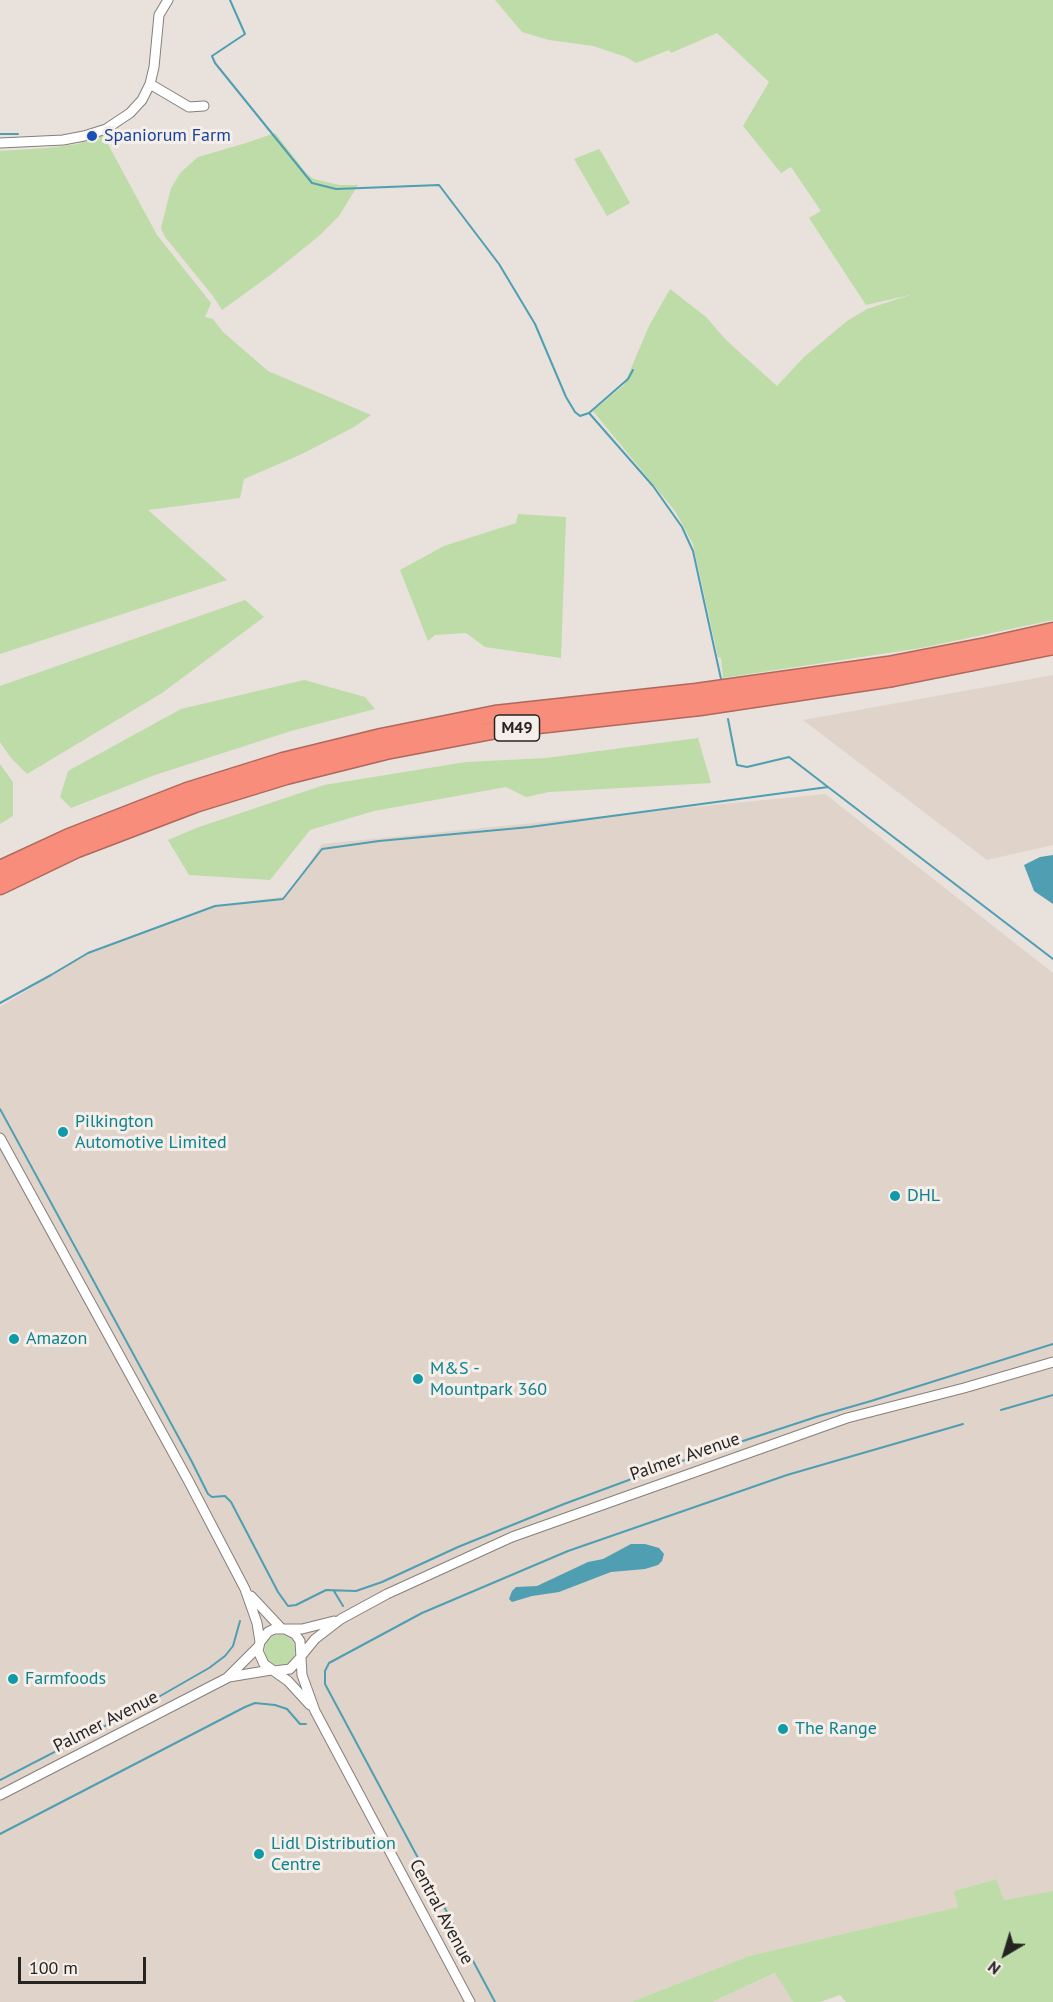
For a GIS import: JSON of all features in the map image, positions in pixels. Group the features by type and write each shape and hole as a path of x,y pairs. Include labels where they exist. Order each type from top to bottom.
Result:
{"highway":[{"name":"M49","path":"0,869 69,837 187,791 283,761 381,737 495,714 696,692 888,664 1053,631"},
{"name":"M49","path":"0,886 77,849 195,804 286,776 386,751 502,729 700,707 893,678 1053,646"}],"street":[{"path":"0,143 63,141 106,129 130,113 150,84 159,15 168,0"},
{"path":"150,84 189,107 204,106"},
{"path":"0,1138 183,1470 245,1589 258,1623 261,1660 293,1685 315,1711"},
{"name":"Palmer Avenue","path":"341,1619 387,1594 512,1537 639,1490 847,1418 1053,1362"},
{"path":"245,1589 284,1629 295,1634 300,1641 302,1675 315,1711"},
{"path":"226,1678 248,1659 268,1632 313,1627 341,1619"},
{"path":"226,1678 290,1669 315,1639 341,1619"},
{"name":"Palmer Avenue","path":"0,1795 226,1678"},
{"name":"Central Avenue","path":"315,1711 470,2002"}],"shaded area":[{"path":"1053,675 1053,845 987,860 803,720"},
{"path":"825,794 1053,973 1053,1891 1004,1900 995,1879 954,1891 958,1907 749,1956 631,2002 0,2002 0,1007 88,953 215,906 287,896 322,844"},
{"path":"776,1973 793,2002 712,2002"}],"green space":[{"path":"495,0 1053,0 1053,620 921,648 723,678 721,658 718,657 693,544 675,511 593,411 624,385 649,326 670,289 706,317 726,340 777,386 804,357 847,321 867,309 910,295 866,305 809,218 821,211 791,167 781,173 743,126 769,82 717,33 671,53 669,50 636,63 626,57 593,46 549,40 522,32"},
{"path":"275,133 307,174 314,179 339,185 358,185 339,216 319,236 222,310 165,237 161,228 171,188 181,172 198,157"},
{"path":"103,135 157,235 211,303 205,317 213,319 223,332 268,371 371,415 354,427 302,454 244,479 240,498 148,510 227,580 0,654 0,151 78,144"},
{"path":"599,149 630,203 607,216 574,159"},
{"path":"518,514 566,517 561,658 485,647 466,633 435,635 428,641 400,570 444,546 516,523"},
{"path":"245,600 264,617 162,693 27,774 11,758 0,742 0,686"},
{"path":"304,680 365,697 375,709 291,731 155,775 71,808 60,797 68,771 181,709"},
{"path":"698,738 711,783 549,792 526,797 506,787 374,811 310,830 270,880 189,875 168,840 199,827 324,785 466,762 546,758"},
{"path":"0,764 13,782 13,816 0,824"},
{"path":"280,1635 291,1639 295,1650 291,1661 280,1665 269,1661 265,1650 269,1639"},
{"path":"996,1879 1004,1900 1053,1891 1053,2002 846,2002 840,1995 820,2002 793,2002 775,1973 712,2002 631,2002 749,1956 958,1907 954,1891"}],"water":[{"path":"1053,855 1053,904 1034,891 1024,865 1040,857"},
{"path":"631,1544 645,1544 659,1548 664,1554 662,1561 658,1565 645,1569 611,1572 559,1592 512,1602 509,1599 516,1587 537,1586 588,1562 603,1559"}],"waterway":[{"path":"230,0 245,34 212,56 215,63 312,183 336,189 439,185 499,264 535,324 566,397 580,416 589,413 628,379 633,370"},
{"path":"0,134 18,134"},
{"path":"589,413 653,486 682,527 693,551 721,679"},
{"path":"728,719 737,765 747,767 789,757 828,787"},
{"path":"0,1003 88,953 215,906 283,899 322,849 379,841 530,827 828,787 1053,959"},
{"path":"0,1109 208,1494 212,1497 225,1496 231,1502 278,1592 288,1606 296,1605 326,1590 356,1591 382,1582 458,1547 664,1467 819,1416 1053,1344"},
{"path":"1001,1410 1053,1395"},
{"path":"495,2002 325,1684 325,1671 329,1663 422,1613 568,1551 787,1475 963,1424"},
{"path":"334,1591 343,1606"},
{"path":"0,1780 134,1711 209,1668 225,1656 233,1646 240,1621"},
{"path":"0,1834 255,1703 287,1709 300,1724 306,1724"}],"place":[{"name":"Spaniorum Farm","path":"92,136"},
{"name":"Pilkington Automotive Limited","path":"63,1132"},
{"name":"DHL","path":"895,1196"},
{"name":"Amazon","path":"14,1339"},
{"name":"M&S - Mountpark 360","path":"418,1379"},
{"name":"Farmfoods","path":"13,1679"},
{"name":"The Range","path":"783,1729"},
{"name":"Lidl Distribution Centre","path":"259,1854"}]}
